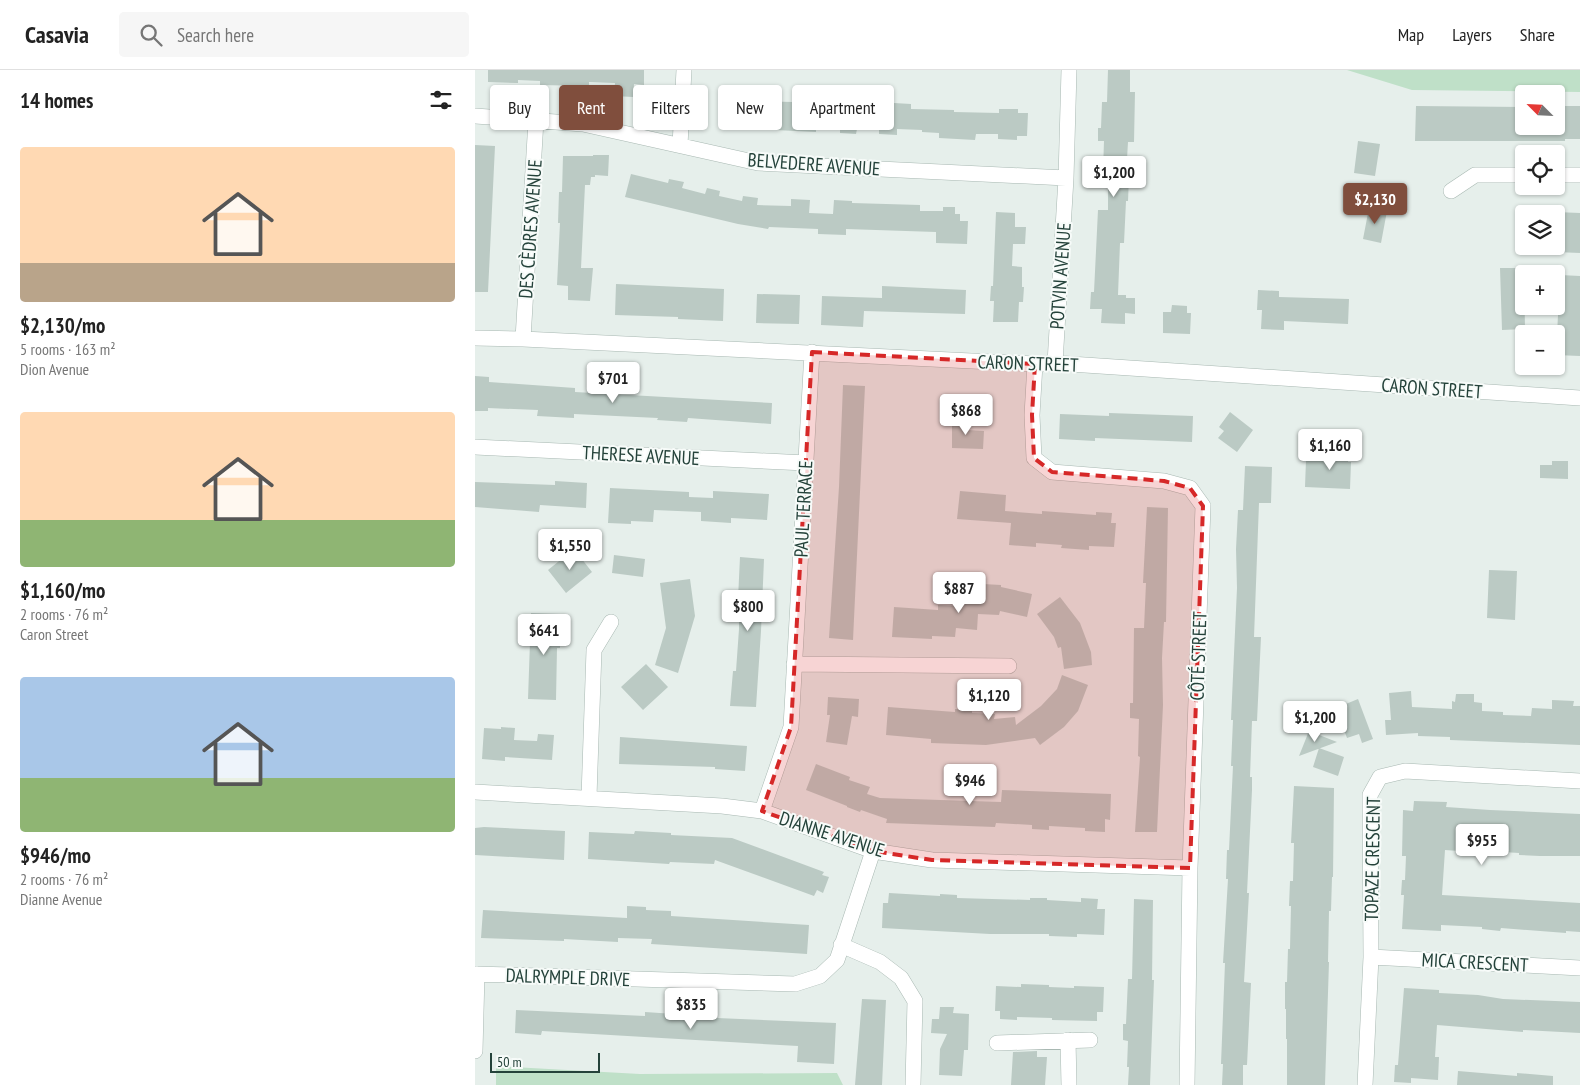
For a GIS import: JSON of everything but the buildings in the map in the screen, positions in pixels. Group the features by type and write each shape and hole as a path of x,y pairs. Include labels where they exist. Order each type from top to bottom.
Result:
{"street":[{"path":"679,145 684,70"},
{"name":"POTVIN AVENUE","path":"1055,363 1067,178 1069,70"},
{"name":"BELVEDERE AVENUE","path":"475,116 490,117"},
{"name":"BELVEDERE AVENUE","path":"549,121 583,124 758,162 1067,178"},
{"name":"DES CÈDRES AVENUE","path":"523,339 535,130"},
{"path":"1451,191 1475,175 1515,175"},
{"path":"1565,175 1580,175"},
{"name":"CARON STREET","path":"475,338 812,352 1035,364 1055,363 1580,398"},
{"name":"PAUL TERRACE","path":"762,811 791,727 812,352"},
{"name":"CÔTÉ STREET","path":"1035,364 1032,415 1035,458 1052,472 1164,481 1190,488 1203,506 1190,868 1187,1085"},
{"name":"THERESE AVENUE","path":"475,447 806,463"},
{"path":"589,797 594,650 611,622"},
{"path":"794,664 1009,666"},
{"name":"TOPAZE CRESCENT","path":"1365,1085 1371,957 1370,795 1379,776 1405,771 1580,781"},
{"name":"DIANNE AVENUE","path":"475,792 589,797 722,806 762,811 873,851 932,860 1190,868"},
{"name":"DALRYMPLE DRIVE","path":"476,974 795,984 820,976 837,960 873,851"},
{"path":"841,945 880,962 901,978 915,1001 913,1085"},
{"name":"MICA CRESCENT","path":"1371,957 1580,968"},
{"path":"475,1051 476,974"},
{"path":"1068,1040 1069,1085"},
{"path":"997,1043 1090,1040"}],"highlighted area":[{"path":"812,352 1035,364 1032,415 1034,458 1052,472 1164,481 1190,488 1203,506 1190,868 932,860 873,851 762,811 791,727"}],"green space":[{"path":"1347,70 1580,70 1580,92 1565,92 1565,85 1515,85 1515,91 1412,90"},
{"path":"496,1066 640,1074 837,1073 843,1085 496,1085"}]}
